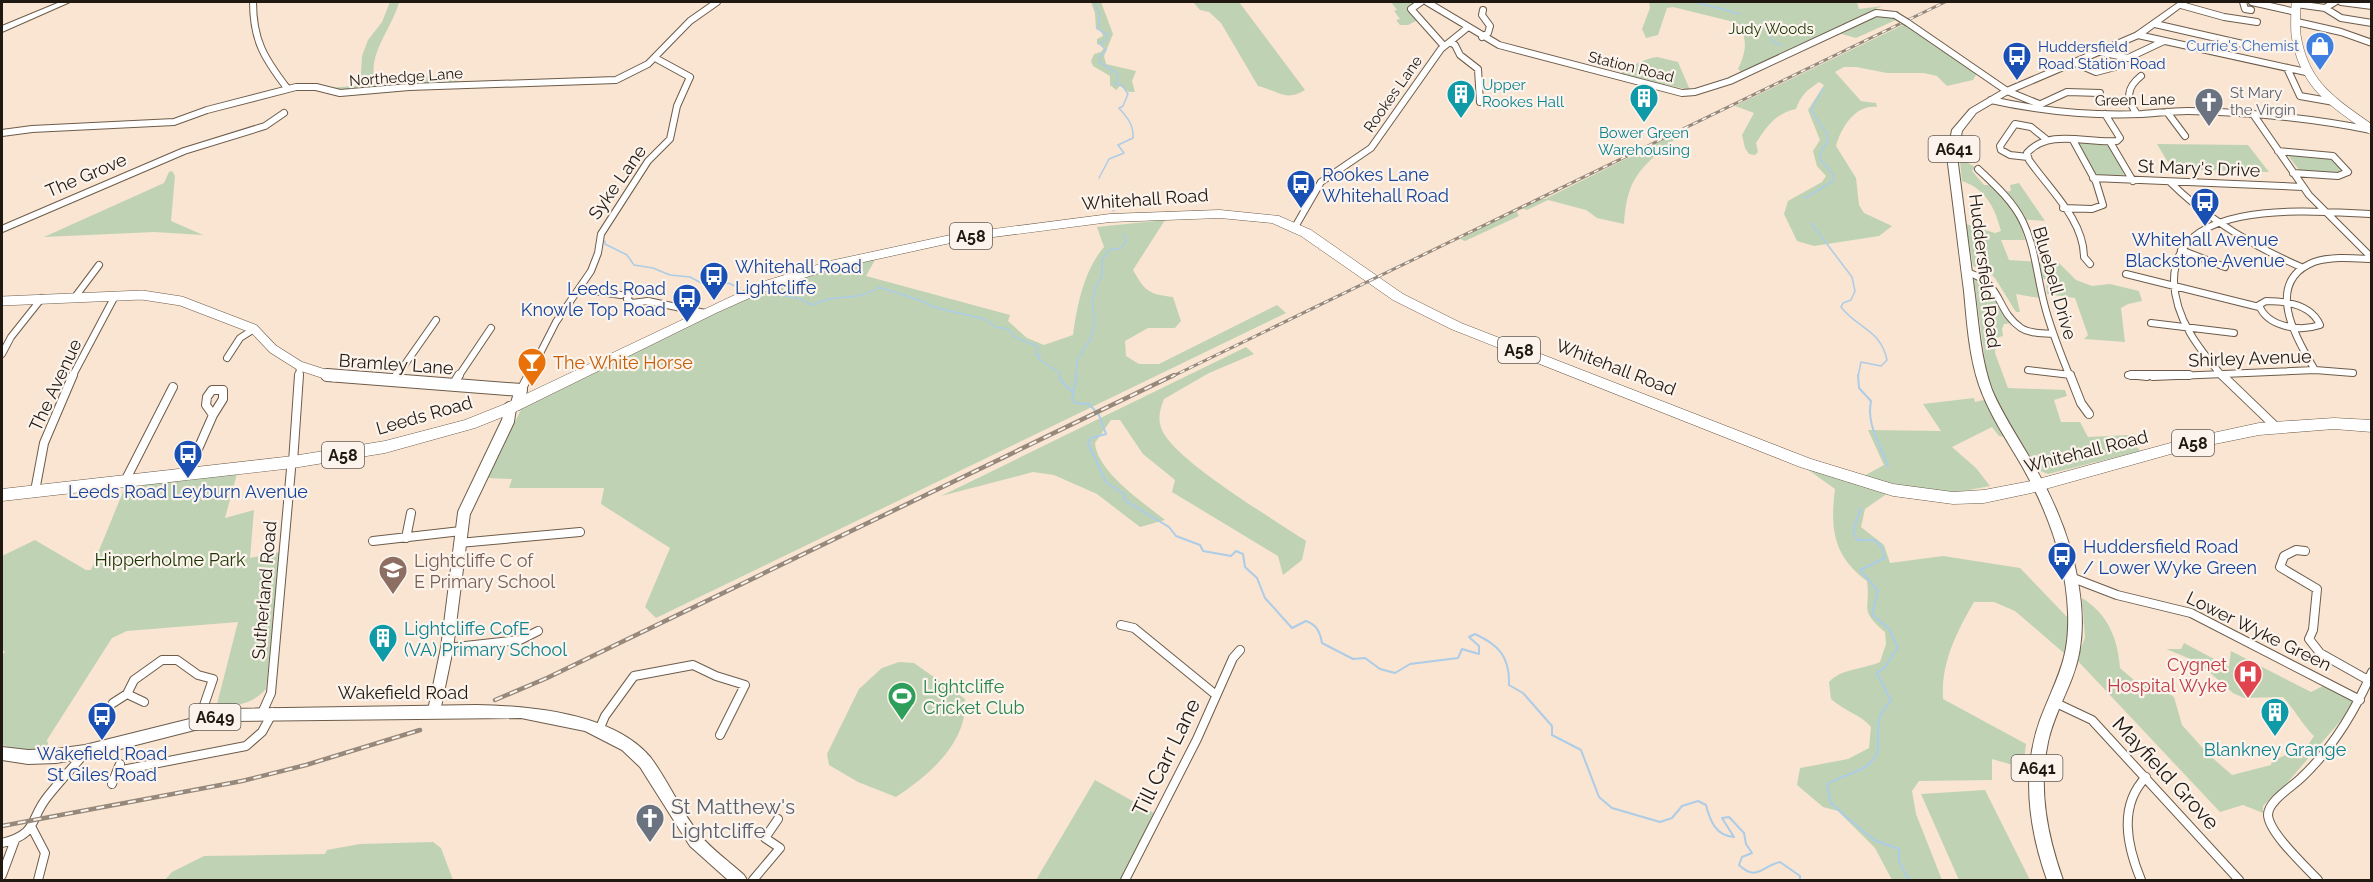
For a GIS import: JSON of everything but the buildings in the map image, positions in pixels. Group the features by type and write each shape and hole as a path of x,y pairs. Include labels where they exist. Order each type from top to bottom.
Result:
{"highway":[{"name":"Whitehall Road","path":"662,334 767,285 830,265 955,238 1110,218 1199,214 1260,216 1295,227 1398,297 1439,318 1835,474 1914,493 1954,498 1992,495 2222,436 2275,426 2323,423 2372,426"},
{"name":"Leeds Road","path":"2,495 187,474 292,465 427,437 470,424 662,334"}],"main road":[{"path":"2,29 66,2"},
{"name":"Huddersfield Road","path":"2056,703 2070,669 2075,632 2073,578 2066,549 2038,484 1986,389 1977,352 1952,156 1957,130 1973,111 2007,91 2138,35 2182,3"},
{"name":"A641","path":"2055,880 2043,848 2036,799 2037,758 2056,703"},
{"name":"Wakefield Road","path":"2,754 31,759 88,750 199,720 267,713 520,712 570,720 599,730 627,745 645,762 695,841 739,880"}],"street":[{"path":"254,2 253,32 257,43 287,88"},
{"name":"Northedge Lane","path":"2,133 32,129 174,122 287,88 316,87 340,93 489,83 540,86 616,80 628,76 657,59 687,23 717,2"},
{"path":"1421,2 1411,9 1447,44 1455,45 1460,55 1478,69 1480,102"},
{"name":"Station Road","path":"1427,2 1482,37 1499,45 1683,93 1695,92 1730,81 1876,13 1883,12 1895,15 1908,23 2007,91"},
{"path":"2243,2 2245,9 2251,10"},
{"path":"2252,2 2325,8 2341,18 2372,23"},
{"path":"2325,8 2335,2"},
{"path":"2341,2 2372,6"},
{"path":"2182,3 2224,17 2257,22"},
{"path":"2297,5 2296,38 2306,72 2315,88 2372,130"},
{"path":"1482,37 1488,33 1490,26 1482,15 1483,10"},
{"path":"2297,22 2340,32 2372,43"},
{"path":"2155,24 2247,45"},
{"name":"Rookes Lane","path":"1295,227 1321,182 1371,148 1447,44 1467,28"},
{"path":"2138,35 2306,72"},
{"path":"2100,52 2128,58 2164,41"},
{"path":"2153,53 2157,45"},
{"name":"Syke Lane","path":"516,401 554,326 591,271 598,253 601,234 648,161 670,139 677,106 691,79 687,74 657,59"},
{"path":"2075,63 2089,72 2099,73 2119,66"},
{"path":"2288,68 2300,96 2334,102"},
{"path":"2137,114 2127,92 2130,85 2141,76"},
{"name":"Green Lane","path":"2007,91 2040,106"},
{"path":"2040,106 2067,92 2100,93"},
{"name":"Green Lane","path":"1990,100 2105,114 2190,111 2253,114 2320,120 2372,130"},
{"path":"2166,112 2184,136"},
{"name":"The Grove","path":"2,229 184,151 265,126 284,113"},
{"path":"2090,264 2084,257 2084,246 2076,227 2028,157 2028,150 2032,145 2046,139 2110,142 2120,138 2105,114"},
{"path":"2253,114 2303,187 2326,214 2371,258"},
{"path":"2028,157 2010,155 2001,150 2000,146 2015,124 2024,124 2046,139"},
{"path":"2063,208 2092,208 2103,205 2093,178 2073,140"},
{"path":"2110,142 2133,181"},
{"path":"2278,151 2333,156 2348,172 2338,176 2293,173"},
{"name":"Bluebell Drive","path":"1978,170 2000,190 2022,222 2038,271 2043,301 2053,334 2082,403 2089,414"},
{"name":"St Mary's Drive","path":"2093,178 2303,187"},
{"path":"2170,182 2189,201 2220,222 2301,267"},
{"path":"2275,426 2222,374 2185,326 2173,286 2174,266 2181,250 2201,231 2220,222 2254,216 2372,214"},
{"path":"2181,250 2225,267"},
{"path":"2315,370 2296,341 2291,327 2286,291 2290,280 2301,267 2318,261 2371,258"},
{"path":"75,297 99,265"},
{"path":"1967,272 1977,274 1988,281 2020,327 2053,334"},
{"path":"2126,274 2259,307 2263,315 2291,327 2313,329 2320,325 2318,318 2312,313 2287,303 2266,301 2259,307"},
{"path":"579,289 621,295"},
{"path":"633,290 627,299 632,303 648,302 705,313"},
{"name":"Bramley Lane","path":"2,301 142,295 181,301 254,329 273,349 300,366 326,375 453,385 516,401"},
{"name":"The Avenue","path":"35,491 36,470 61,403 115,296"},
{"path":"2,354 11,337 42,298"},
{"path":"393,381 436,320"},
{"path":"2151,323 2234,333"},
{"path":"453,385 491,328"},
{"path":"227,358 240,338 254,329"},
{"name":"Sutherland Road","path":"112,784 119,768 246,746 257,740 265,730 271,693 300,366"},
{"path":"2028,370 2071,375"},
{"name":"Shirley Avenue","path":"2128,375 2149,377 2315,370 2353,374"},
{"path":"125,481 173,387"},
{"path":"434,711 447,648 464,513 516,401"},
{"path":"187,474 213,415"},
{"path":"406,538 411,513"},
{"path":"373,541 580,532"},
{"path":"2305,551 2296,550 2284,556 2280,567 2317,589 2313,630 2309,639 2320,653 2370,676 2349,719 2305,774 2271,806 2268,815 2276,831 2318,880"},
{"name":"Lower Wyke Green","path":"2073,578 2117,595 2191,613 2360,700"},
{"path":"1121,625 1134,628 1216,695"},
{"path":"447,648 519,640 538,631"},
{"name":"Till Carr Lane","path":"1125,880 1197,739 1233,658 1240,650"},
{"path":"113,703 128,694 134,680 148,669 162,660 177,660 198,675 213,679 199,720"},
{"path":"599,730 605,716 630,679 638,675 693,665 716,676 745,685 720,735"},
{"path":"128,694 144,702"},
{"name":"Mayfield Grove","path":"2056,703 2092,720 2239,880"},
{"path":"2,843 15,840 33,828 46,798 88,750"},
{"path":"2141,880 2131,858 2127,837 2127,807 2141,781 2146,777"},
{"path":"753,880 780,848 765,838 778,819"},
{"path":"33,828 45,846 46,860 38,880"},
{"path":"2,875 15,840"}],"green space":[{"path":"390,2 399,2 375,57 374,76 397,83 422,75 467,82 345,91 327,88 355,86 361,73 362,56 368,40 382,22"},
{"path":"1091,2 1101,2 1113,34 1104,56 1106,64 1136,71 1132,81 1135,92 1129,92 1120,86 1116,90 1110,85 1110,76 1093,66 1091,61 1094,54 1101,52 1105,47 1097,44 1097,39 1103,36 1101,31 1096,29 1095,13"},
{"path":"1193,2 1239,2 1305,90 1287,95 1258,86 1221,23 1209,12 1200,10"},
{"path":"1391,2 1418,2 1413,4 1418,20 1408,25 1400,25 1396,20 1400,19 1394,11 1397,10"},
{"name":"Judy Woods","path":"1649,2 1857,2 1859,9 1882,6 1742,73 1738,69 1745,42 1744,36 1736,25 1730,21 1673,7 1667,8 1658,35 1646,38 1642,29 1650,8"},
{"path":"1877,14 1898,19 1856,38 1838,33"},
{"path":"1905,24 1977,73 1973,80 1947,86 1937,76 1924,73 1887,73 1856,67 1844,67 1835,72 1861,101 1876,103 1877,107 1862,109 1850,119 1841,132 1836,146 1856,178 1859,205 1864,213 1892,226 1879,236 1814,246 1797,241 1784,214 1788,201 1822,182 1826,176 1817,166 1813,151 1820,140 1808,110 1824,85 1819,82 1802,96 1796,109 1773,121 1756,143 1758,152 1755,155 1749,154 1745,148 1742,135 1754,113 1735,106"},
{"path":"1657,57 1678,62 1690,90 1622,75 1622,69"},
{"path":"1680,135 1647,163 1640,172 1629,193 1624,224 1597,218 1586,210 1548,200 1527,210 1521,208 1539,199 1545,199 1670,137"},
{"path":"2081,142 2110,146 2124,174 2122,177 2103,176 2093,172 2079,145"},
{"path":"2157,144 2248,145 2269,172 2172,169"},
{"path":"2286,153 2334,158 2344,171 2340,174 2300,171"},
{"path":"1963,160 1975,167 1972,171 1984,185 1991,185 2001,192 2011,191 2010,185 2019,183 2045,221 2019,219 2025,240 2001,240 2009,260 2059,263 2076,280 2092,286 2110,284 2139,291 2142,301 2121,308 2125,342 2084,339 2088,335 2075,298 2047,294 2046,281 2041,276 2039,298 2016,294 2020,312 2016,312 1995,278 1973,266 1966,224 1995,233 2001,231 1988,200 1977,189 1962,181 1960,161"},
{"path":"172,171 175,176 171,221 203,235 154,232 44,237 164,183 169,172"},
{"path":"1516,210 1519,216 1465,241 1460,239"},
{"path":"1165,220 1133,270 1148,290 1173,297 1181,321 1175,328 1148,328 1125,341 1126,356 1139,364 1159,364 1277,305 1286,313 656,618 645,607 670,548 601,504 604,488 509,488 512,479 486,478 522,408 729,305 814,273 876,258 866,276 1010,315 1008,321 1027,338 1044,345 1073,335 1079,300 1086,277 1104,247 1097,227"},
{"path":"1974,279 1984,280 2012,323 2004,324 2003,336 1996,338 1995,353 2008,388 2065,390 2067,396 2054,400 2061,422 2080,422 2088,437 2129,435 2140,451 2048,474 2038,470 1995,397 1987,376"},
{"path":"1246,347 1254,354 1209,373 1164,399 1159,418 1162,430 1171,443 1205,473 1306,541 1302,560 1283,575 1278,556 1172,492 1175,480 1143,454 1120,420 1111,420 1095,443 1098,454 1112,476 1165,520 1140,527 1097,494 1054,475 1033,472 941,496"},
{"path":"1974,398 1975,402 1984,400 2005,437 1999,436 1992,427 1952,447 1976,468 1990,486 1958,492 1920,489 1862,477 1884,465 1868,430 1941,431 1923,404"},
{"path":"1807,469 1888,493 1865,509 1861,527 1884,545 1890,563 1943,556 2020,568 2068,618 2065,654 2015,611 1994,602 1974,602 1961,625 1944,673 1943,699 2026,744 2023,768 1992,759 1992,780 1919,781 1912,791 1916,814 1942,880 1892,880 1875,848 1838,811 1823,807 1797,785 1800,768 1848,759 1869,748 1871,727 1831,699 1829,682 1840,674 1880,662 1886,644 1885,632 1868,613 1867,581 1847,562 1836,540 1833,516 1835,489"},
{"name":"Hipperholme Park","path":"237,474 225,518 254,510 250,558 280,552 266,689 249,701 216,708 238,622 127,631 112,638 47,740 50,750 26,751 2,745 2,655 5,652 2,649 2,556 35,540 86,570 91,570 125,487"},
{"path":"2082,598 2099,612 2110,628 2117,647 2120,668 2135,681 2150,681 2174,697 2182,725 2208,754 2232,775 2271,765 2272,761 2308,745 2314,736 2283,697 2244,698 2233,693 2198,662 2166,649 2181,649 2184,643 2229,667 2231,651 2311,692 2325,685 2347,695 2355,704 2287,783 2263,806 2263,813 2243,805 2220,812 2077,660 2085,637"},
{"name":"Lightcliffe Cricket Club","path":"899,662 914,663 965,699 960,730 953,744 933,768 896,797 858,782 829,765 827,754 859,689 882,668"},
{"path":"1095,780 1154,813 1121,880 1036,880"},
{"path":"1985,790 2030,880 1959,880 1921,794"},
{"path":"433,842 441,848 453,880 165,880 172,872 204,856 325,854 327,850 360,844"}],"waterway":[{"path":"1094,2 1100,15 1098,29 1108,35 1105,41 1099,43 1106,50 1100,56 1099,62 1117,73 1118,79 1115,84 1122,85 1128,94 1123,106 1119,108 1129,122 1133,133 1133,138 1118,145 1124,153 1109,159 1099,178"},
{"path":"1695,2 1740,14"},
{"path":"1763,20 1768,27 1772,41 1782,46"},
{"path":"1805,198 1833,181 1833,174 1820,159 1821,151 1828,141 1827,134 1811,110 1823,89"},
{"path":"1103,195 1096,198 1114,211"},
{"path":"1811,223 1852,277 1855,291 1851,300 1843,303 1841,307 1874,336 1884,350 1887,360 1881,366 1861,362 1858,376"},
{"path":"1076,377 1077,360 1091,338 1095,321 1092,303 1096,286 1102,276 1102,260 1109,250 1121,248 1126,242 1124,234"},
{"path":"605,241 605,244 627,255 634,265 653,268 670,275 690,277 705,285 715,285 719,289 728,283 740,288"},
{"path":"774,294 801,299 812,305 830,299 863,295 879,287 922,301 933,307 984,319 997,328 1007,329 1014,337 1037,346 1036,355 1040,355 1039,359 1060,373 1060,380 1073,392"},
{"path":"1073,392 1077,375"},
{"path":"1858,376 1859,388 1871,401 1872,427 1888,467"},
{"path":"1073,392 1072,399 1075,403 1089,404 1099,415 1106,434 1091,438 1088,443 1106,482 1125,495 1124,500 1169,527 1176,536 1200,545 1203,551 1231,556 1236,551 1243,554 1245,567 1257,578 1265,598 1292,628 1306,621 1317,629 1322,643 1353,659 1365,658 1380,669 1395,673 1410,664 1458,658 1462,649 1479,654 1479,646 1469,637 1475,634 1491,643 1501,653 1505,659 1509,685 1523,693 1552,726 1552,735 1581,750 1599,797 1612,808 1660,822 1672,818 1682,806 1698,801 1706,805 1718,831 1734,837 1722,818 1729,817 1744,833 1746,844 1752,853 1742,857 1739,865 1745,870 1755,873 1780,862 1800,876 1800,880"},
{"path":"1861,508 1853,531 1857,540 1874,540 1881,546 1885,558 1860,570 1878,591 1872,614 1889,629 1898,647 1885,667 1877,673 1891,701 1883,710 1880,718 1878,750 1875,757 1869,764 1854,773 1827,784 1831,803 1845,816 1874,840 1899,849 1899,861 1909,880"}],"railway":[{"path":"1171,377 1945,2"},
{"path":"495,700 547,678 1174,375"},
{"path":"2,826 242,781 306,765 420,730"}],"place":[{"name":"Currie's Chemist","path":"2320,72"},
{"name":"Huddersfield Road Station Road","path":"2017,82"},
{"name":"Upper Rookes Hall","path":"1461,120"},
{"name":"Bower Green Warehousing","path":"1644,124"},
{"name":"St Mary the Virgin","path":"2209,128"},
{"name":"Rookes Lane Whitehall Road","path":"1301,210"},
{"name":"Whitehall Avenue Blackstone Avenue","path":"2205,228"},
{"name":"Whitehall Road Lightcliffe","path":"714,302"},
{"name":"Leeds Road Knowle Top Road","path":"687,324"},
{"name":"The White Horse","path":"532,388"},
{"name":"Leeds Road Leyburn Avenue","path":"188,480"},
{"name":"Huddersfield Road / Lower Wyke Green","path":"2062,582"},
{"name":"Lightcliffe C of E Primary School","path":"393,596"},
{"name":"Lightcliffe CofE (VA) Primary School","path":"383,664"},
{"name":"Cygnet Hospital Wyke","path":"2248,700"},
{"name":"Lightcliffe Cricket Club","path":"902,722"},
{"name":"Blankney Grange","path":"2275,738"},
{"name":"Wakefield Road St Giles Road","path":"102,742"},
{"name":"St Matthew's Lightcliffe","path":"650,844"}]}
